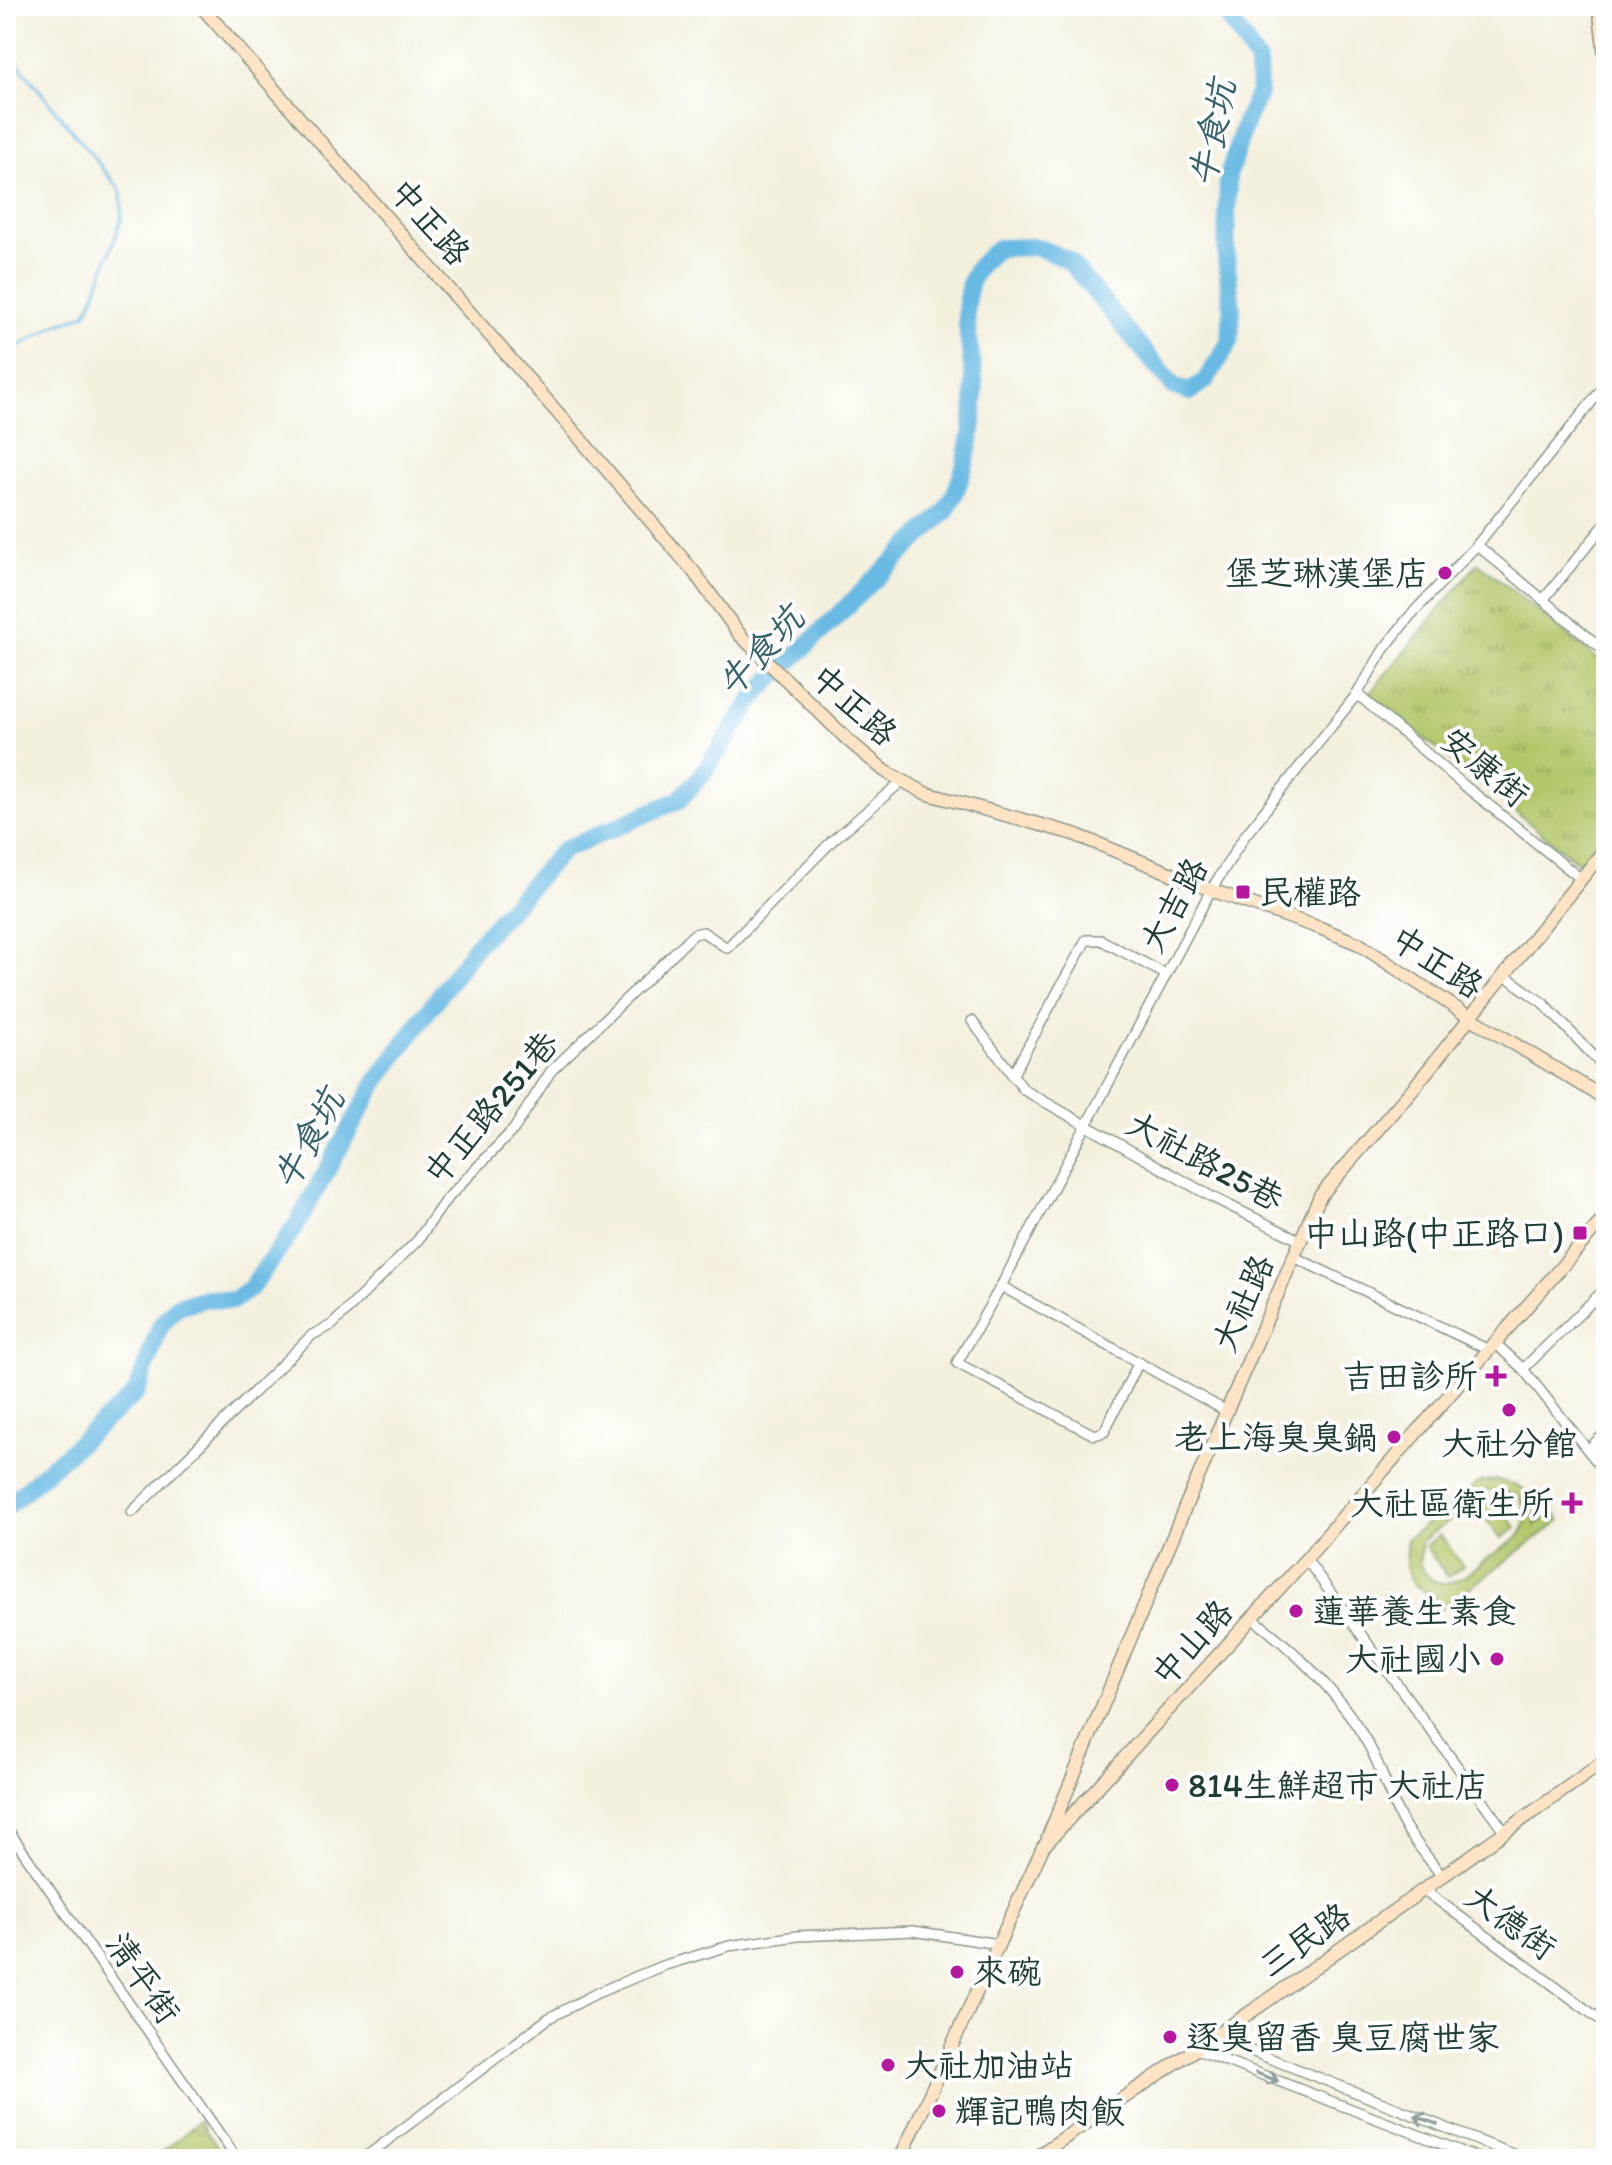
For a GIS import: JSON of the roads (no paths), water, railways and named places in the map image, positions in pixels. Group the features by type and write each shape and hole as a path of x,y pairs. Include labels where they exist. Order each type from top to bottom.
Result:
{"street":[{"name":"中正路","path":"201,6 459,298 694,572 740,635 849,741 901,782 925,793 1074,834 1211,890 1359,944 1471,1018 1606,1099"},
{"path":"1599,6 1606,64"},
{"name":"大吉路","path":"1139,1362 1104,1432 1094,1435 957,1363 1001,1286 1165,974 1244,837 1357,694 1384,649 1409,617 1477,545 1606,384"},
{"path":"1543,600 1606,523"},
{"path":"1477,545 1606,652"},
{"name":"安康街","path":"1357,694 1580,878"},
{"name":"中正路251巷","path":"132,1512 312,1335 332,1325 418,1240 445,1201 514,1129 551,1071 694,934 703,932 727,948 833,840 901,782"},
{"name":"大社路","path":"1043,1847 1320,1196 1471,1018 1606,848"},
{"path":"1012,1076 1086,940 1101,940 1165,974"},
{"path":"1504,975 1543,1003 1606,1069"},
{"name":"大社路25巷","path":"972,1021 1024,1090 1212,1197 1301,1241"},
{"name":"中山路","path":"900,2159 1043,1847 1306,1559 1606,1216"},
{"path":"1294,1257 1492,1346 1523,1369 1606,1473"},
{"path":"1001,1286 1226,1411"},
{"path":"1523,1369 1606,1288"},
{"path":"1588,1450 1606,1432"},
{"path":"1306,1559 1505,1832"},
{"path":"1252,1618 1293,1649 1325,1683 1349,1715 1368,1744 1405,1826 1443,1878"},
{"name":"三民路","path":"1033,2159 1443,1878 1606,1760"},
{"name":"清平街","path":"6,1827 237,2159"},
{"name":"大德街","path":"1424,1890 1606,2024"},
{"path":"363,2159 549,2018 597,1993 662,1966 729,1946 797,1936 913,1931 999,1944"},
{"path":"1213,2036 1525,2159"},
{"path":"1195,2049 1481,2159"}],"waterway":[{"name":"牛食坑","path":"6,1507 136,1393 160,1326 177,1306 207,1298 232,1301 250,1289 297,1224 376,1082 474,948 563,850 679,800 701,776 758,692 946,511 964,467 971,434 974,386 967,297 970,283 983,261 998,248 1037,247 1068,260 1174,387 1190,392 1206,380 1230,341 1232,309 1226,257 1228,176 1246,120 1259,93 1258,62 1221,6"},
{"path":"6,49 121,191 122,218 85,314 57,325 6,353"}],"place":[{"name":"堡芝琳漢堡店","path":"1445,573"},
{"name":"民權路","path":"1243,892"},
{"name":"中山路(中正路口)","path":"1580,1233"},
{"name":"吉田診所","path":"1496,1376"},
{"name":"大社分館","path":"1509,1410"},
{"name":"老上海臭臭鍋","path":"1394,1437"},
{"name":"大社區衛生所","path":"1572,1503"},
{"name":"蓮華養生素食","path":"1296,1611"},
{"name":"大社國小","path":"1497,1659"},
{"name":"814生鮮超市 大社店","path":"1172,1785"},
{"name":"來碗","path":"957,1972"},
{"name":"逐臭留香 臭豆腐世家","path":"1170,2037"},
{"name":"大社加油站","path":"888,2065"},
{"name":"輝記鴨肉飯","path":"939,2111"}]}
